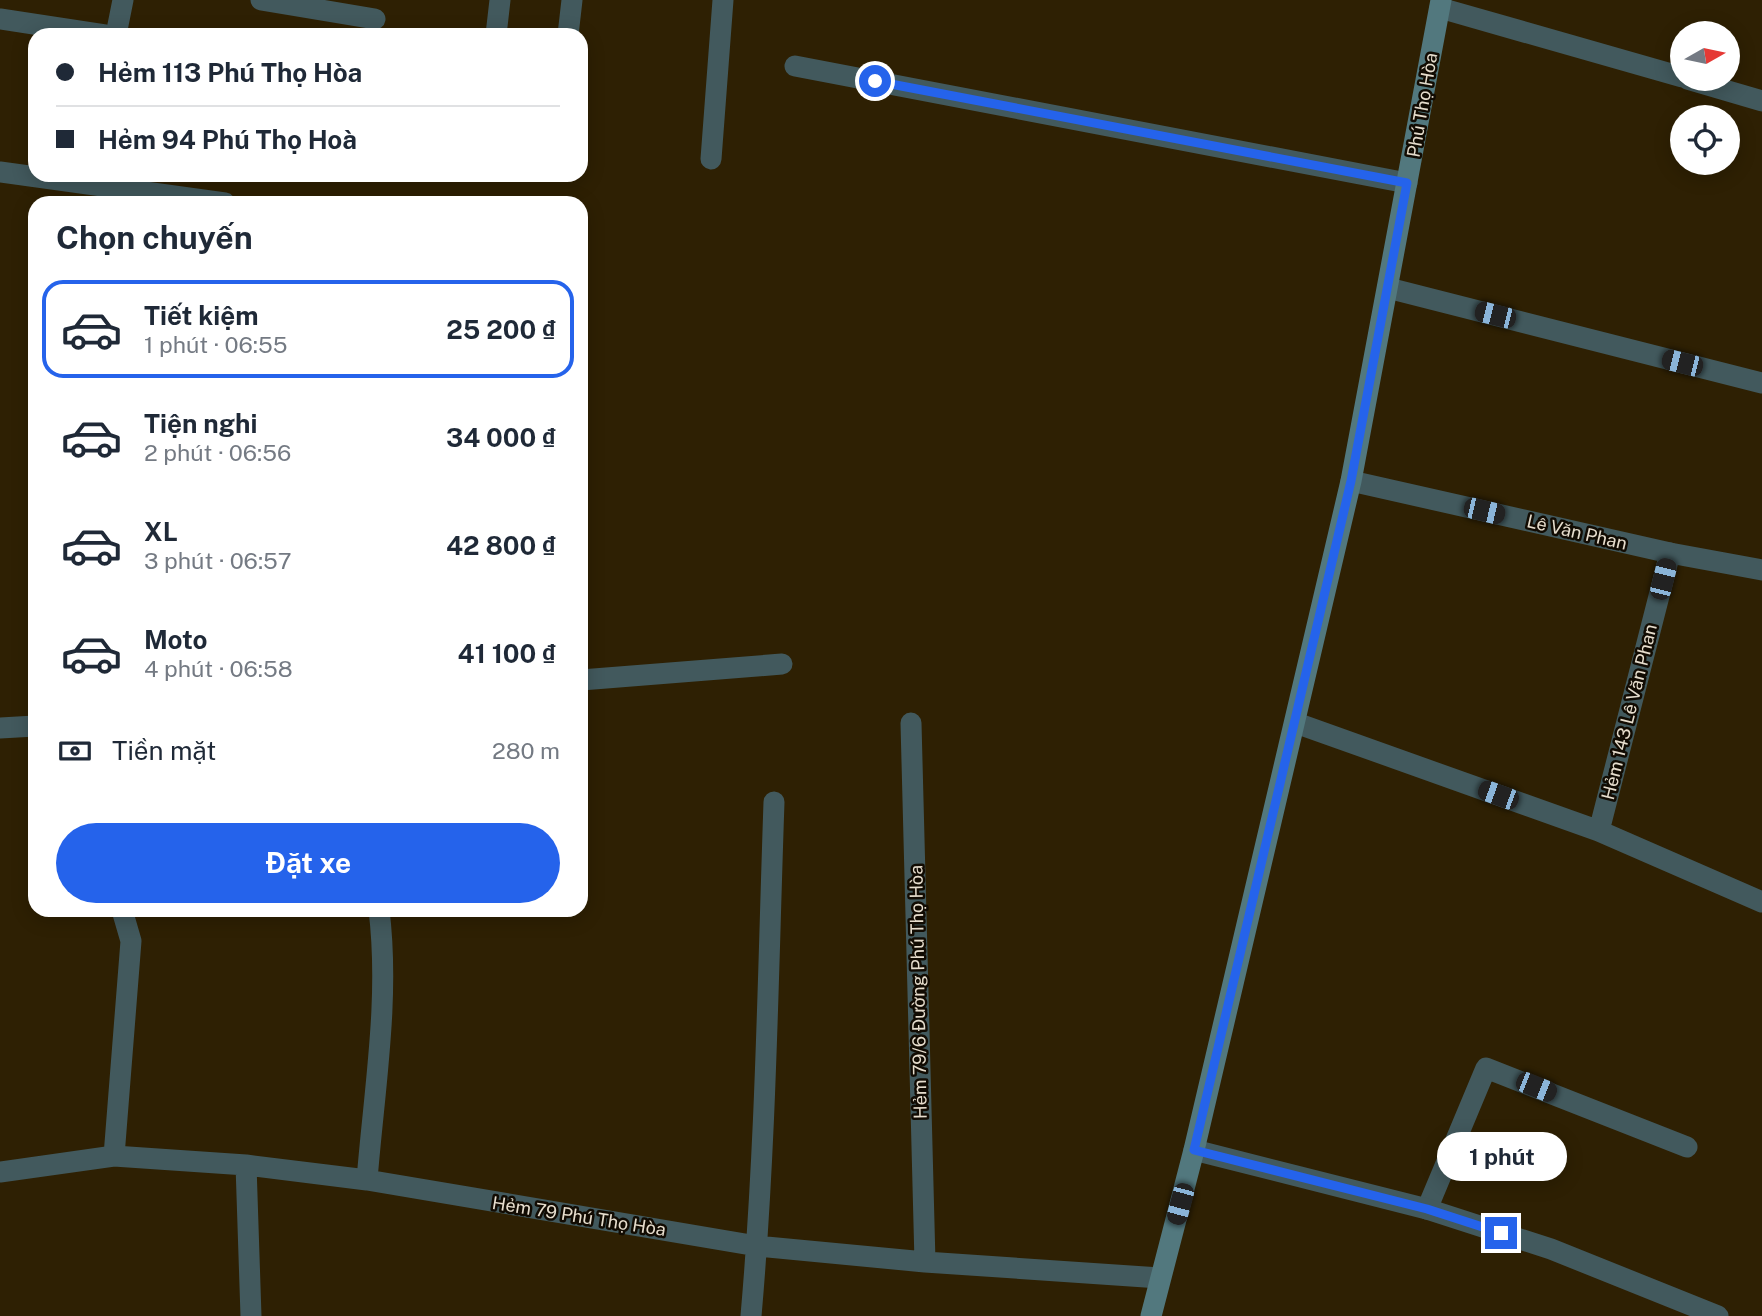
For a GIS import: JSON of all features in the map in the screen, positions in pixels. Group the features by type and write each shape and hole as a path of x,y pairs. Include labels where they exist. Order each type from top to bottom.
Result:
{"street":[{"path":"117,28 123,0"},
{"path":"261,0 375,19"},
{"path":"497,28 500,0"},
{"path":"569,28 572,0"},
{"path":"711,159 723,0"},
{"path":"1441,4 1670,74"},
{"name":"Phú Thọ Hòa","path":"1150,1316 1194,1150 1351,481 1441,4"},
{"path":"0,19 59,28"},
{"path":"795,66 1407,183"},
{"path":"1728,91 1762,101"},
{"path":"0,172 28,176"},
{"path":"73,182 174,196"},
{"path":"1388,288 1762,383"},
{"name":"Lê Văn Phan","path":"1351,481 1670,554 1762,570"},
{"name":"Hẻm 143 Lê Văn Phan","path":"1599,831 1670,554"},
{"path":"588,679 782,664"},
{"name":"Hẻm 79/6 Đường Phú Thọ Hòa","path":"911,723 925,1262"},
{"path":"1296,723 1599,831 1762,902"},
{"path":"0,728 28,726"},
{"path":"751,1316 757,1246 774,802"},
{"path":"114,1156 131,941 124,917"},
{"path":"367,1180 383,991 383,938 380,917"},
{"path":"1427,1209 1486,1068 1687,1147"},
{"path":"1194,1150 1427,1209 1551,1249 1718,1316"},
{"name":"Hẻm 79 Phú Thọ Hòa","path":"0,1172 114,1156 246,1165 367,1180 757,1246 925,1262 1160,1278"},
{"path":"246,1165 251,1316"}],"route":[{"path":"875,81 1407,183 1351,481 1194,1150 1427,1209 1501,1233"}]}
